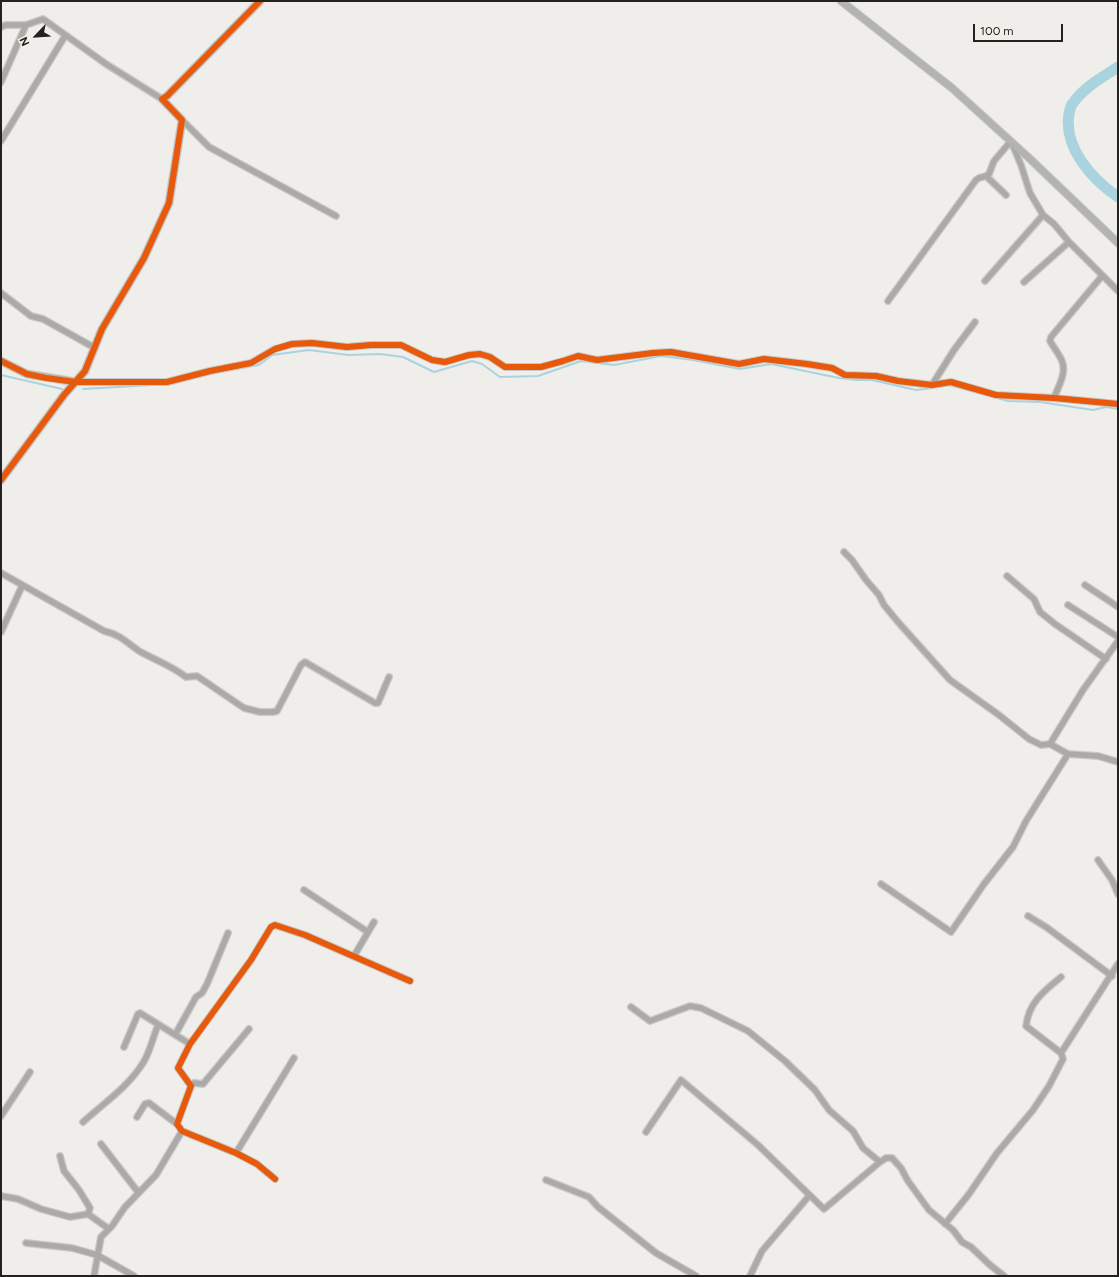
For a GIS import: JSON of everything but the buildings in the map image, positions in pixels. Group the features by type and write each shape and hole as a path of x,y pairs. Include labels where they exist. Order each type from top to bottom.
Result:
{"street":[{"path":"162,99 201,63 260,1"},
{"path":"841,1 952,88 1011,141 1118,243"},
{"path":"1,27 6,25 26,25 43,19 106,64 162,99 209,147 336,216"},
{"path":"1,82 26,25"},
{"path":"1,141 66,36"},
{"path":"1,480 64,395 85,371 102,329 144,258 169,203 182,120"},
{"path":"888,301 976,180 989,174 994,161 1011,141"},
{"path":"1011,141 1030,193 1043,215 1054,224 1069,242 1118,291"},
{"path":"986,176 1006,195"},
{"path":"986,281 1043,215"},
{"path":"1024,282 1069,242"},
{"path":"1054,398 1064,369 1062,361 1050,341 1051,337 1102,276"},
{"path":"1,294 31,316 43,319 95,348"},
{"path":"932,385 954,350 975,322"},
{"path":"1,361 27,374 76,382 167,382 210,371 251,363 275,349 292,344 312,342 347,347 401,345 432,360 445,362 469,355 480,354 490,357 505,367 541,367 563,362 578,356 597,360 671,352 739,364 764,359 807,364 832,368 845,375 876,376 898,381 932,385 950,382 996,395 1054,398 1118,404"},
{"path":"844,552 852,560 898,622 950,680 999,715 1029,739 1041,745 1050,744 1068,754 1098,756 1118,762"},
{"path":"1,573 104,631 120,636 138,650 175,669 186,677 197,676 244,708 260,712 277,711 301,665 305,662 375,703 378,703 389,677"},
{"path":"1006,576 1034,599 1040,612 1106,659"},
{"path":"1,632 22,586"},
{"path":"1085,586 1118,607"},
{"path":"1068,605 1118,637"},
{"path":"1050,744 1083,690 1118,641"},
{"path":"881,884 951,932 984,884 1013,846 1026,821 1068,754"},
{"path":"1098,860 1112,880 1118,894"},
{"path":"304,890 368,932"},
{"path":"1028,916 1046,927 1112,976"},
{"path":"354,956 374,922"},
{"path":"191,1086 178,1068 190,1044 275,925 305,935 410,981"},
{"path":"175,1035 196,997 202,993 207,984 228,933"},
{"path":"1061,1053 1093,1001 1112,976 1118,964"},
{"path":"945,1224 969,1194 997,1153 1033,1110 1049,1086 1063,1059 1061,1053 1026,1026 1027,1018 1040,994 1061,977"},
{"path":"631,1007 650,1021 690,1006 701,1008 748,1031 785,1061 815,1090 829,1110 853,1131 863,1148 880,1162"},
{"path":"124,1047 139,1013 190,1044"},
{"path":"83,1122 122,1089 136,1074 144,1061 158,1025"},
{"path":"177,1124 191,1086 194,1083 203,1084 249,1029"},
{"path":"236,1153 294,1058"},
{"path":"1,1116 30,1072"},
{"path":"646,1132 681,1080 758,1145 824,1209 880,1162 886,1158 892,1158 902,1168 920,1199 929,1210 953,1230 962,1242 971,1247 1004,1276"},
{"path":"137,1117 145,1104 148,1103 177,1124 182,1131 236,1153 256,1164 275,1179"},
{"path":"94,1276 101,1237 110,1229 125,1207 138,1192 156,1175 182,1131"},
{"path":"101,1144 138,1192"},
{"path":"60,1156 64,1171 79,1190 90,1208 88,1214"},
{"path":"546,1180 589,1198 598,1207 656,1253 696,1276"},
{"path":"1,1196 18,1199 41,1209 70,1217 88,1214 110,1229"},
{"path":"750,1276 762,1251 810,1196"},
{"path":"26,1243 72,1248 97,1255 134,1276"}],"waterway":[{"path":"1118,67 1094,83 1077,97 1071,107 1068,127 1075,151 1082,162 1099,182 1118,197"},
{"path":"217,372 259,365 272,355 309,350 348,355 380,354 403,357 434,372 472,361 482,364 500,377 538,376 581,361 614,365 661,356 693,360 740,369 771,364 839,378 872,380 916,390 932,388"},
{"path":"1,375 62,389"},
{"path":"83,389 169,384"},
{"path":"942,386 949,385 1008,401 1040,402 1093,410 1106,407 1118,409"}],"cycle path":[{"path":"1,480 64,395 85,371 102,329 144,258 169,203 182,120 162,99 167,96 260,1"},
{"path":"1,361 27,374 76,382 167,382 210,371 251,363 275,349 292,344 312,343 347,347 401,345 432,360 445,362 469,355 480,354 490,357 505,367 541,367 578,356 597,360 671,352 739,364 764,359 807,364 832,368 845,375 876,376 898,381 932,385 951,382 996,395 1054,398 1118,404"},
{"path":"275,1179 257,1164 236,1153 182,1131 177,1124 191,1086 178,1068 190,1044 251,960 271,927 275,925 305,935 410,981"}]}
